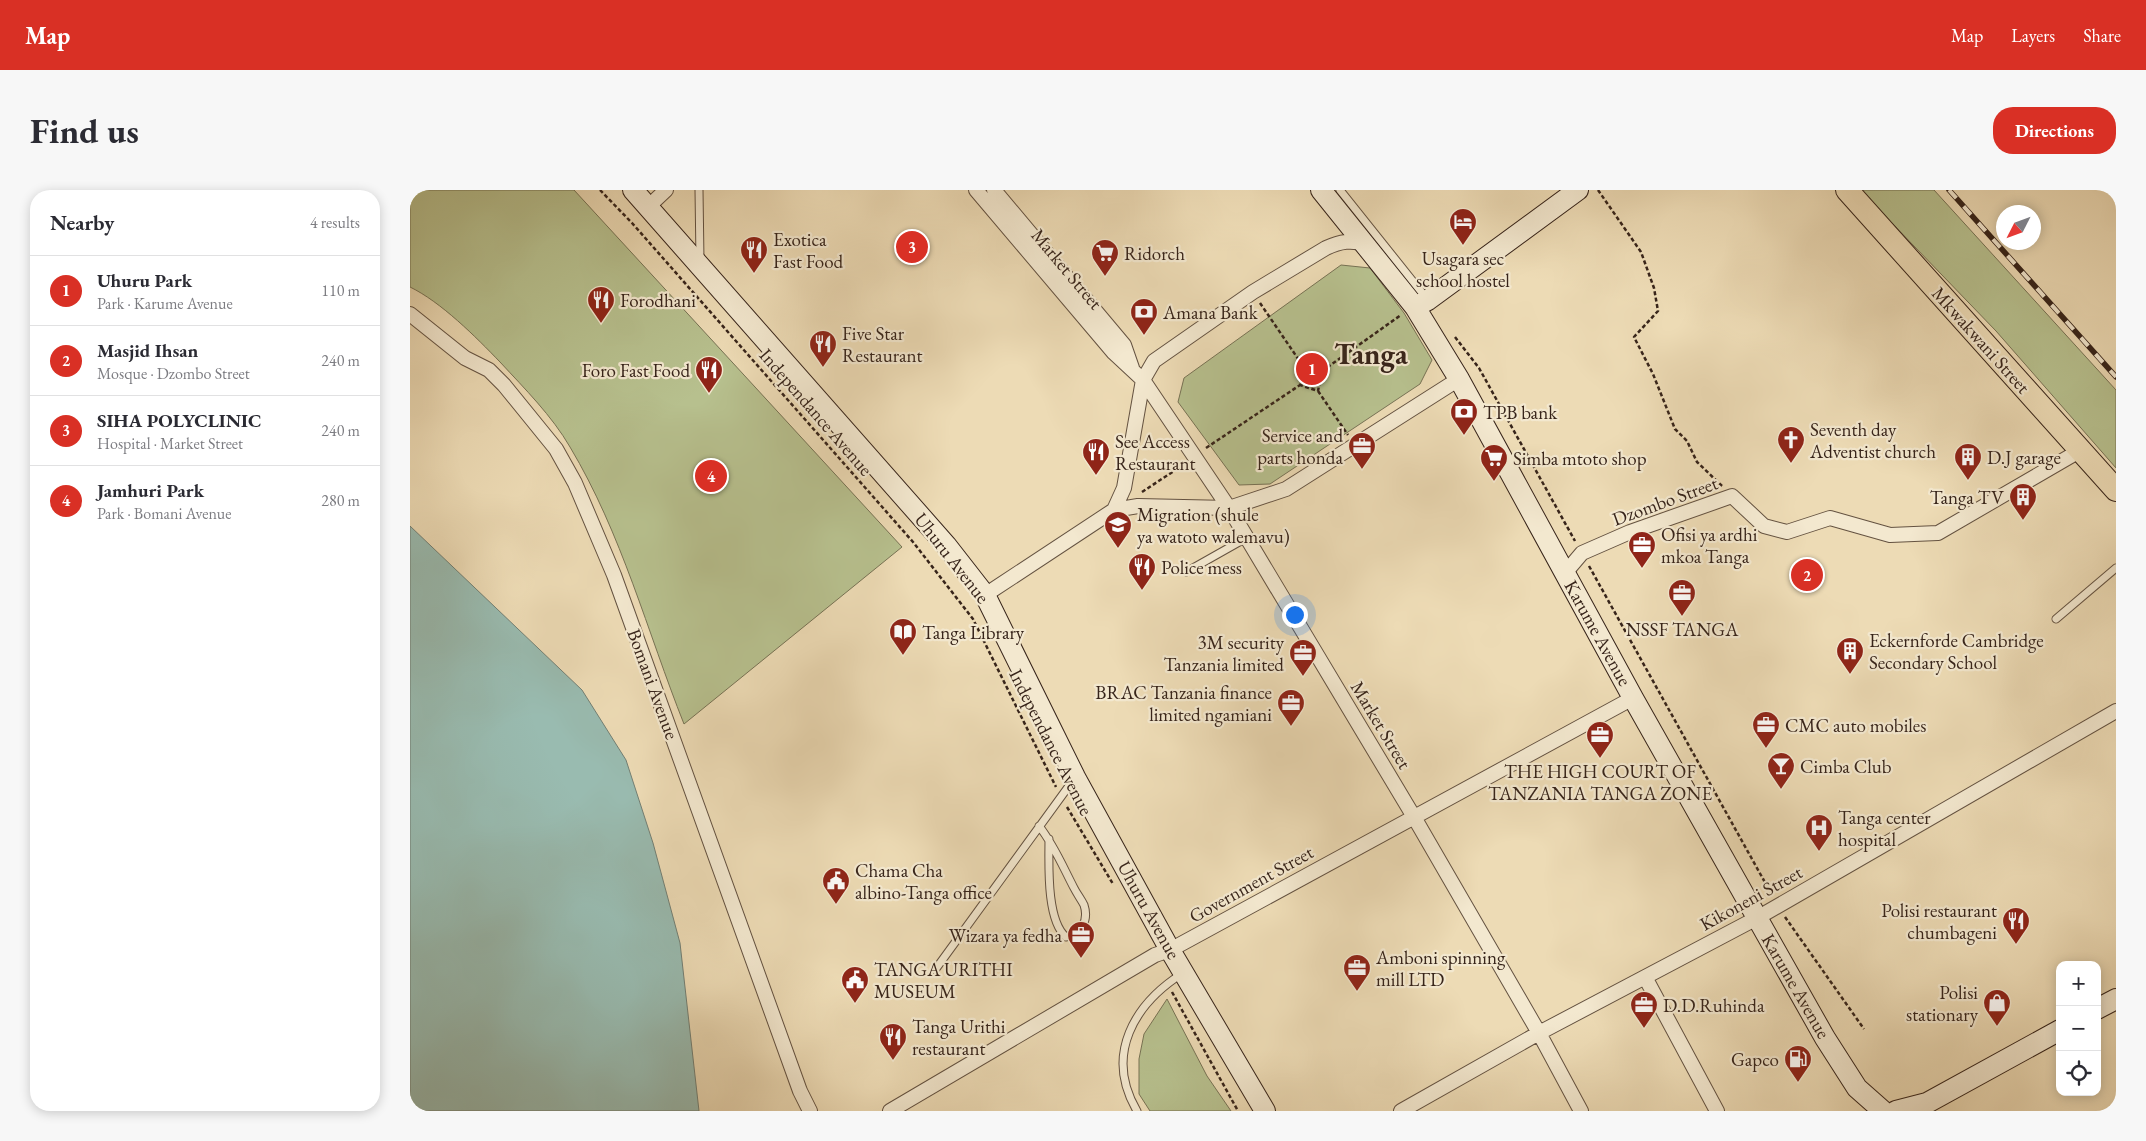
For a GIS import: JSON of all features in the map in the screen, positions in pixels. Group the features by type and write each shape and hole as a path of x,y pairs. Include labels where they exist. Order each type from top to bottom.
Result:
{"main road":[{"name":"Uhuru Avenue","path":"632,190 946,545 985,595 1075,777 1170,950 1175,978 1265,1111"},
{"name":"Karume Avenue","path":"1321,190 1366,244 1421,303 1459,379 1565,574 1825,1038 1857,1088"},
{"path":"1421,303 1578,190"},
{"name":"Mkwakwani Street","path":"1847,190 2116,490"},
{"path":"2101,1007 2116,999"},
{"path":"1896,1111 1923,1107 2056,1032"},
{"path":"1857,1088 1862,1111"},
{"path":"1857,1088 1883,1111"},
{"path":"1877,1111 1883,1111"}],"street":[{"path":"648,207 666,190"},
{"name":"Market Street","path":"976,190 1114,353 1138,375"},
{"name":"Market Street","path":"994,190 1124,345 1138,375 1248,537 1414,817 1539,1033 1581,1111"},
{"path":"1114,510 1124,488 1138,375 1154,361 1253,292 1336,243 1351,240 1366,244"},
{"name":"Bomani Avenue","path":"410,314 465,358 489,370 504,385 556,449 576,482 614,576 800,1091 810,1111"},
{"path":"985,595 1114,510 1138,506 1229,508 1286,489 1459,379"},
{"name":"Dzombo Street","path":"1565,574 1582,553 1630,532 1732,496 1764,526 1787,532 1830,518 1890,535 1938,533 2081,450"},
{"name":"Government Street","path":"890,1111 1155,955 1170,950 1634,698"},
{"name":"Kikoneni Street","path":"1407,1110 1539,1033 1757,918 2116,710"},
{"path":"1645,977 1717,1111"}],"lane":[{"path":"699,190 700,266"},
{"path":"1340,190 1421,303"},
{"path":"1186,572 1248,537"},
{"path":"2056,619 2116,568"},
{"path":"935,970 1075,777"},
{"path":"1039,826 1049,839 1084,906 1085,919 1082,928 1072,936 1066,937 1061,933 1055,918 1048,871 1049,839"},
{"path":"1136,1111 1124,1076 1123,1052 1128,1030 1140,1012 1175,978"}],"path":[{"name":"Independance Avenue","path":"600,190 632,223 912,542 973,619 1061,797 1115,888"},
{"path":"1598,190 1641,252 1654,288 1658,311 1634,338 1653,374 1675,429 1687,441 1698,462 1732,496"},
{"path":"1253,292 1303,366 1322,371"},
{"path":"1318,391 1322,371 1421,303"},
{"path":"1451,332 1479,368 1778,906 1864,1029"},
{"path":"1138,494 1300,385 1303,366"},
{"path":"1300,385 1318,391 1356,446"},
{"path":"1175,978 1238,1111"}],"green space":[{"path":"410,190 574,190 902,547 684,724 619,548 605,514 570,447 538,403 480,342 446,311 410,287"},
{"path":"1860,190 1934,190 2116,390 2116,468 1996,331"},
{"path":"1341,265 1370,268 1404,313 1432,360 1420,384 1270,484 1239,485 1178,402 1184,378"},
{"path":"1167,999 1207,1076 1231,1111 1150,1111 1139,1094 1139,1059 1144,1034"}],"water":[{"path":"410,526 582,690 626,760 653,843 680,943 699,1111 410,1111"}],"railway":[{"path":"1949,190 2116,377"}],"place":[{"name":"Usagara sec school hostel","path":"1463,246"},
{"name":"SIHA POLYCLINIC","path":"912,247"},
{"name":"Exotica Fast Food","path":"754,274"},
{"name":"Ridorch","path":"1105,277"},
{"name":"Forodhani","path":"601,324"},
{"name":"Amana Bank","path":"1144,336"},
{"name":"Five Star Restaurant","path":"823,368"},
{"name":"Uhuru Park","path":"1312,369"},
{"name":"Foro Fast Food","path":"709,394"},
{"name":"TPB bank","path":"1464,436"},
{"name":"Seventh day Adventist church","path":"1791,464"},
{"name":"Service and parts honda","path":"1362,470"},
{"name":"Jamhuri Park","path":"711,476"},
{"name":"See Access Restaurant","path":"1096,476"},
{"name":"D.J garage","path":"1968,481"},
{"name":"Simba mtoto shop","path":"1494,482"},
{"name":"Tanga TV","path":"2023,521"},
{"name":"Migration (shule ya watoto walemavu)","path":"1118,549"},
{"name":"Ofisi ya ardhi mkoa Tanga","path":"1642,569"},
{"name":"Masjid Ihsan","path":"1807,575"},
{"name":"Police mess","path":"1142,591"},
{"name":"NSSF TANGA","path":"1682,617"},
{"name":"Tanga Library","path":"903,656"},
{"name":"Eckernforde Cambridge Secondary School","path":"1850,675"},
{"name":"3M security Tanzania limited","path":"1303,677"},
{"name":"BRAC Tanzania finance limited ngamiani","path":"1291,727"},
{"name":"CMC auto mobiles","path":"1766,749"},
{"name":"THE HIGH COURT OF TANZANIA TANGA ZONE","path":"1600,759"},
{"name":"Cimba Club","path":"1781,790"},
{"name":"Tanga center hospital","path":"1819,852"},
{"name":"Chama Cha albino-Tanga office","path":"836,905"},
{"name":"Polisi restaurant chumbageni","path":"2016,945"},
{"name":"Wizara ya fedha","path":"1081,959"},
{"name":"Amboni spinning mill LTD","path":"1357,992"},
{"name":"TANGA URITHI MUSEUM","path":"855,1004"},
{"name":"Polisi stationary","path":"1997,1027"},
{"name":"D.D.Ruhinda","path":"1644,1029"},
{"name":"Tanga Urithi restaurant","path":"893,1061"},
{"name":"Gapco","path":"1798,1083"}],"district":[{"name":"Tanga","path":"1371,354"}]}
